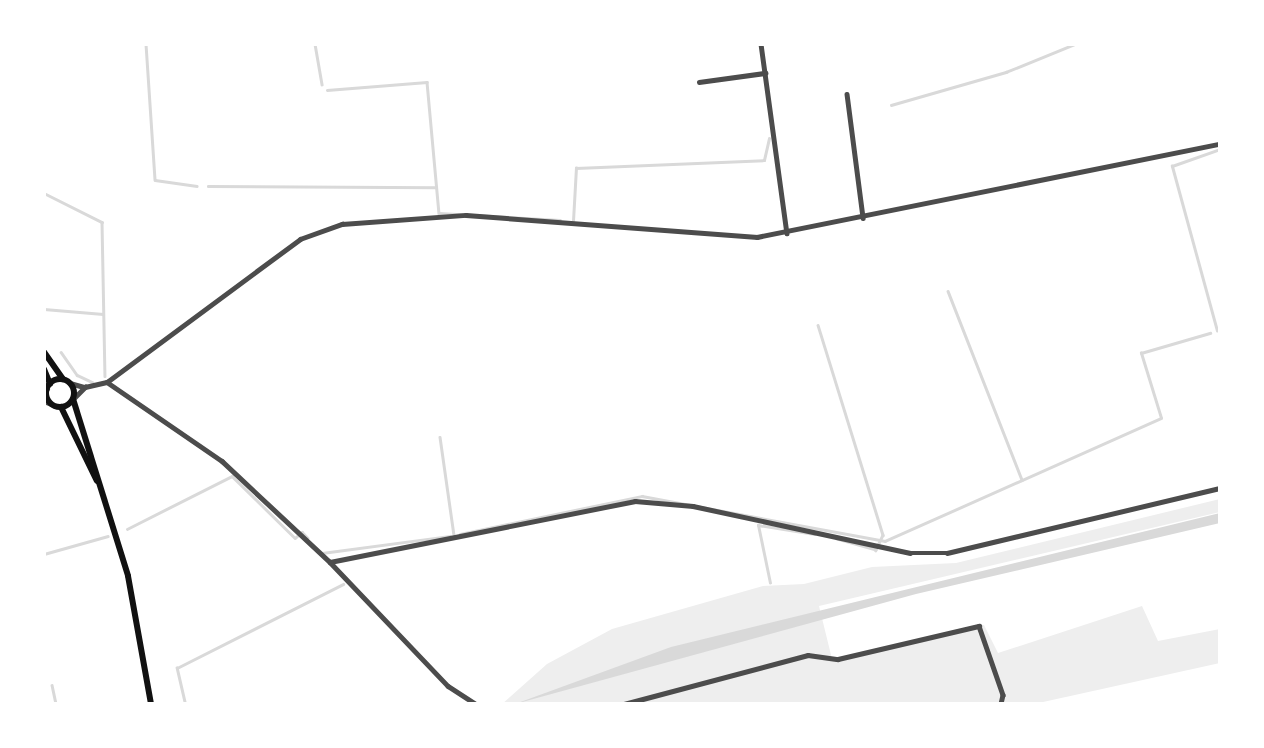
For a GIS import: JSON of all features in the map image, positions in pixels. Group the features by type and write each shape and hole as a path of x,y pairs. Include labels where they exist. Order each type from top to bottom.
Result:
{"main road":[{"path":"44,352 67,381 128,576 150,704"},
{"path":"44,369 47,402 61,407 100,486"},
{"path":"47,388 67,381"},
{"path":"61,407 73,399"}],"street":[{"path":"761,44 788,233"},
{"path":"699,82 765,73"},
{"path":"847,94 863,218"},
{"path":"67,381 85,387 107,382 300,239 342,224 466,215 714,236 788,233 1220,144"},
{"path":"107,382 222,461 298,536 330,562 399,638 476,704"},
{"path":"73,399 85,387"},
{"path":"330,562 635,501 693,506 880,546 947,553 1220,488"},
{"path":"624,704 808,655 838,659 979,626 1003,695 1001,704"}],"shaded area":[{"path":"1220,499 1220,512 819,606 832,659 984,625 998,653 1142,606 1158,641 1220,629 1220,663 1034,704 502,704 547,664 612,629 763,586 804,584 872,567 956,563"},
{"path":"1220,513 1220,523 916,594 515,704 671,647"}],"waterway":[{"path":"146,44 155,180 197,186"},
{"path":"315,44 322,84"},
{"path":"891,105 1006,72 1075,44"},
{"path":"327,90 427,82 439,213 560,220"},
{"path":"573,221 576,168 764,160 769,139"},
{"path":"1217,331 1172,166 1220,149"},
{"path":"208,186 436,187"},
{"path":"44,193 102,222 105,376"},
{"path":"948,291 1022,480"},
{"path":"44,309 103,314"},
{"path":"818,325 883,535 876,550 837,539"},
{"path":"460,534 642,496 885,541 1161,418 1141,353 1210,333"},
{"path":"61,352 77,375 92,382"},
{"path":"440,437 454,535"},
{"path":"127,529 232,476 295,538 302,532 308,538"},
{"path":"770,583 758,525 814,534"},
{"path":"44,554 108,536"},
{"path":"322,553 450,536"},
{"path":"185,704 177,668 343,584"},
{"path":"52,685 56,704"}]}
